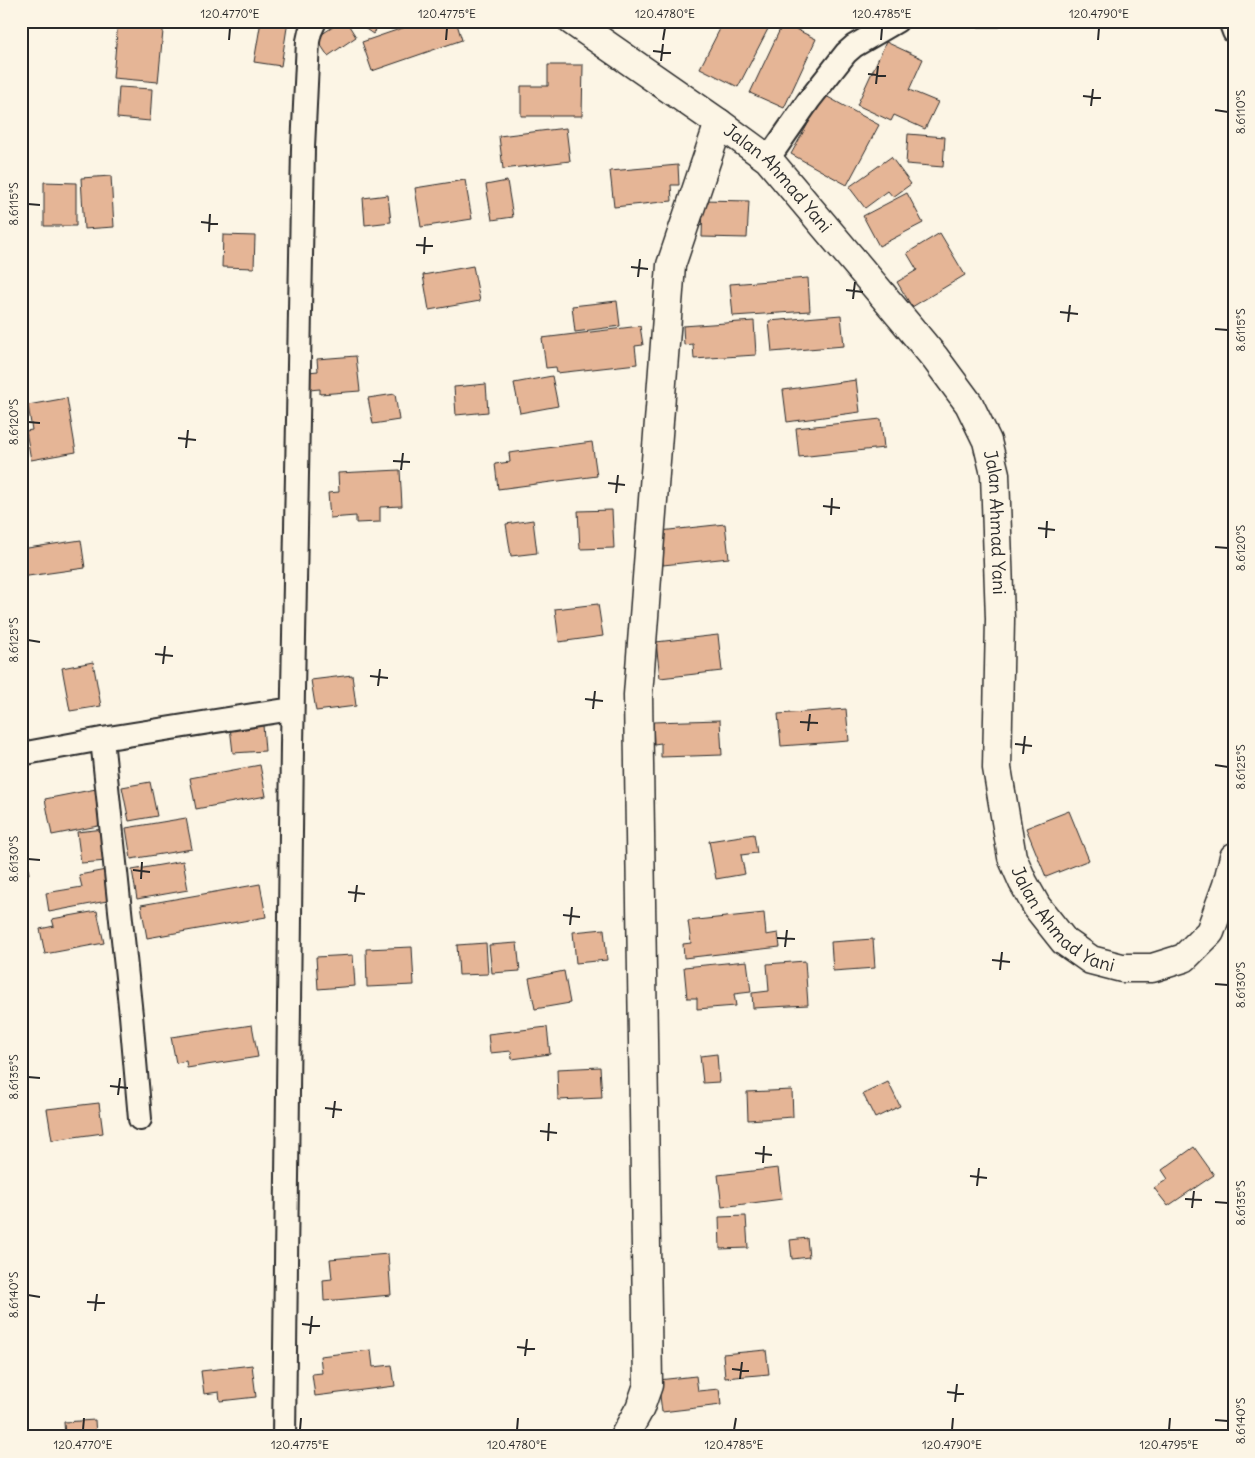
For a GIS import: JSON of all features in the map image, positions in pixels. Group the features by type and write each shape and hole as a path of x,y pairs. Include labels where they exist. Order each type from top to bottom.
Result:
{"main road":[{"name":"Jalan Ahmad Yani","path":"572,21 768,159 934,358 969,404 987,441 995,474 999,609 997,768 1012,857 1037,907 1064,941 1091,960 1122,968 1152,968 1184,958 1210,932 1227,885 1234,857"},
{"path":"624,1437 640,1408 648,1385 638,694 671,265 719,123"}],"street":[{"path":"284,1437 292,709 304,148 308,41 312,26 316,21"},
{"path":"768,159 809,100 846,53 854,46 897,21"},
{"path":"1230,21 1234,32"},
{"path":"21,754 102,739 292,709"},
{"path":"102,739 140,1120"}],"building":[{"path":"118,21 164,21 158,82 113,78"},
{"path":"261,21 288,21 281,66 254,62"},
{"path":"342,21 346,21 356,37 328,56 316,38"},
{"path":"354,21 382,21 373,34"},
{"path":"423,21 456,21 462,40 372,71 362,42"},
{"path":"724,21 758,21 769,27 738,87 700,68"},
{"path":"966,21 1000,21 1000,27 966,27"},
{"path":"783,23 816,39 784,108 750,93"},
{"path":"886,42 923,59 909,90 938,102 925,129 894,115 891,121 857,105"},
{"path":"548,65 583,65 582,116 521,116 521,86 548,86"},
{"path":"119,87 152,89 150,121 117,118"},
{"path":"824,95 879,125 847,185 791,154"},
{"path":"566,128 570,161 503,169 499,136"},
{"path":"908,134 945,137 943,167 906,164"},
{"path":"891,157 911,184 893,197 888,191 865,208 849,187"},
{"path":"678,165 679,185 671,185 672,201 614,207 610,171"},
{"path":"111,176 114,227 84,229 81,178"},
{"path":"465,180 472,219 421,227 415,188"},
{"path":"507,181 513,217 492,220 486,185"},
{"path":"44,182 76,183 76,226 44,226"},
{"path":"907,193 923,223 879,246 863,216"},
{"path":"388,195 391,222 365,225 363,198"},
{"path":"703,200 749,201 747,238 702,237"},
{"path":"21,202 28,202 27,228 21,228"},
{"path":"940,233 965,275 912,307 897,282 917,270 907,253"},
{"path":"223,235 255,236 254,268 222,267"},
{"path":"473,266 480,301 429,310 423,275"},
{"path":"808,278 810,311 733,316 730,284"},
{"path":"617,301 620,326 575,332 572,306"},
{"path":"841,315 844,346 772,352 769,321"},
{"path":"754,321 756,355 694,359 693,344 684,345 683,326"},
{"path":"640,326 643,345 635,346 637,364 557,373 556,367 546,368 542,338"},
{"path":"356,356 360,391 320,394 320,389 309,390 308,372 318,371 317,359"},
{"path":"552,376 558,406 520,413 514,383"},
{"path":"856,380 860,412 787,422 783,390"},
{"path":"486,384 488,412 456,415 454,387"},
{"path":"395,394 399,420 373,424 368,398"},
{"path":"67,398 76,452 31,460 26,431 32,430 28,405"},
{"path":"881,419 884,448 799,457 796,428"},
{"path":"592,442 597,476 498,489 495,464 510,462 509,453"},
{"path":"400,470 402,506 380,507 380,522 356,523 356,516 330,518 328,493 339,492 338,473"},
{"path":"612,510 614,548 580,549 578,511"},
{"path":"533,520 537,553 511,556 506,524"},
{"path":"725,524 729,558 663,565 660,531"},
{"path":"81,540 85,568 21,577 21,549"},
{"path":"598,604 603,636 559,642 555,609"},
{"path":"718,635 722,671 660,678 656,642"},
{"path":"93,662 101,706 70,711 62,668"},
{"path":"352,675 356,706 316,711 311,680"},
{"path":"846,709 849,741 781,746 778,714"},
{"path":"720,720 722,755 661,757 661,743 654,744 653,722"},
{"path":"263,725 265,751 233,753 230,727"},
{"path":"260,765 266,796 196,809 190,778"},
{"path":"150,782 157,816 129,821 122,787"},
{"path":"96,789 103,825 52,835 45,799"},
{"path":"1069,811 1089,860 1046,877 1026,828"},
{"path":"186,818 192,849 131,859 126,828"},
{"path":"104,829 108,861 81,863 77,832"},
{"path":"754,834 757,853 741,855 745,874 716,879 709,841"},
{"path":"21,843 24,843 29,874 21,875"},
{"path":"183,861 188,890 137,899 132,870"},
{"path":"106,870 112,900 49,912 46,893 82,887 79,875"},
{"path":"260,884 266,917 147,938 141,905"},
{"path":"97,911 104,943 45,954 40,929 54,926 52,919"},
{"path":"764,913 766,935 778,933 780,947 684,958 683,944 691,943 688,921"},
{"path":"604,929 607,960 576,963 573,932"},
{"path":"873,939 875,968 833,971 831,942"},
{"path":"486,943 488,974 459,975 457,945"},
{"path":"517,943 520,971 492,973 489,945"},
{"path":"412,947 414,985 367,987 366,949"},
{"path":"353,955 355,986 318,989 316,957"},
{"path":"747,961 751,992 734,994 736,1006 697,1009 697,998 687,998 684,967"},
{"path":"805,961 808,1005 753,1008 752,993 769,991 767,964"},
{"path":"564,971 570,1003 535,1009 529,978"},
{"path":"252,1025 258,1057 187,1068 186,1061 176,1063 171,1037"},
{"path":"547,1027 550,1054 512,1059 511,1051 490,1053 488,1034"},
{"path":"717,1054 719,1082 703,1083 700,1056"},
{"path":"600,1067 602,1098 558,1100 557,1069"},
{"path":"888,1082 900,1106 875,1118 863,1094"},
{"path":"792,1090 793,1117 748,1120 747,1092"},
{"path":"99,1103 103,1133 52,1140 47,1109"},
{"path":"1194,1147 1214,1175 1168,1206 1154,1188 1168,1179 1162,1170"},
{"path":"778,1168 782,1199 722,1207 718,1175"},
{"path":"746,1216 748,1248 720,1249 719,1217"},
{"path":"807,1238 809,1257 792,1259 790,1240"},
{"path":"388,1254 391,1295 324,1301 323,1280 332,1279 330,1259"},
{"path":"371,1350 373,1367 392,1365 395,1386 315,1396 312,1374 322,1373 320,1356"},
{"path":"766,1350 769,1374 725,1378 723,1354"},
{"path":"252,1365 256,1397 220,1401 219,1392 204,1394 201,1371"},
{"path":"696,1376 698,1391 719,1389 721,1405 662,1412 658,1380"},
{"path":"95,1420 96,1437 65,1437 64,1422"}]}
